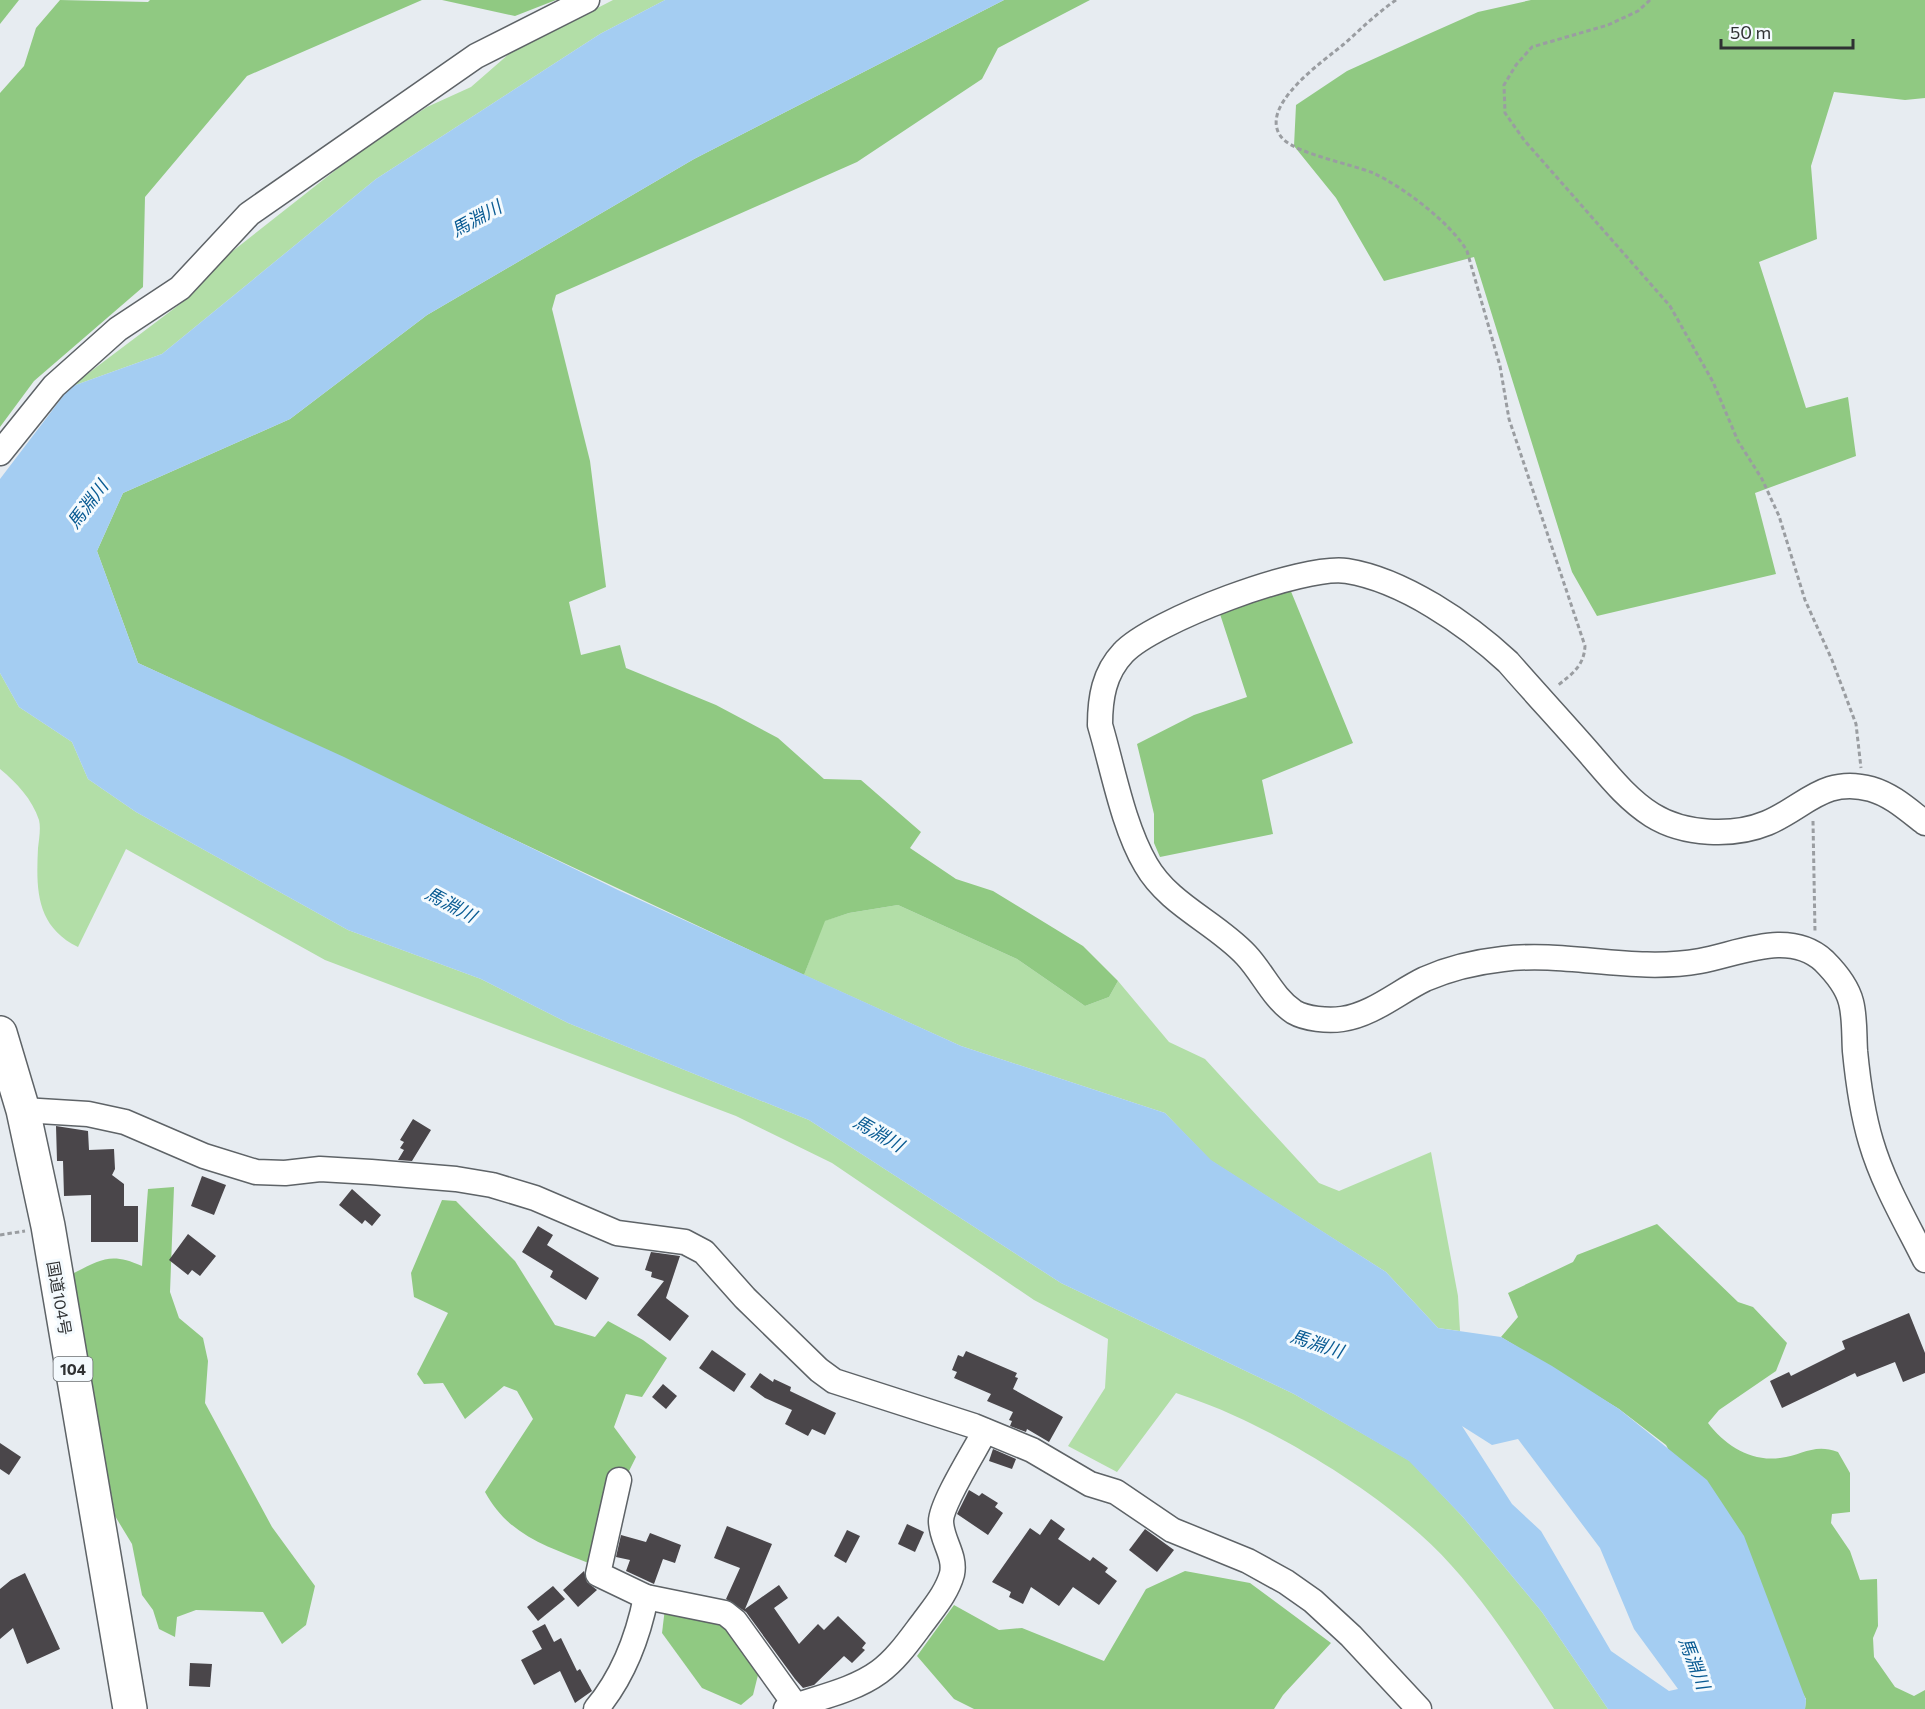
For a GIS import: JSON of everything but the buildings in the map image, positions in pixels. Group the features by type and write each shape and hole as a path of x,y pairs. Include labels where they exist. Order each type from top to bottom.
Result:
{"highway":[{"name":"国道104号","path":"0,1033 23,1110 52,1250 130,1709"}],"street":[{"path":"0,453 54,386 118,329 180,288 249,214 477,57 587,0"},
{"path":"1925,823 1891,797 1860,787 1846,786 1826,788 1766,823 1742,830 1699,830 1653,816 1631,799 1495,650 1456,621 1394,585 1361,573 1324,570 1300,575 1228,598 1139,639 1124,651 1112,666 1103,686 1100,725 1134,843 1146,866 1174,899 1224,933 1240,949 1277,997 1295,1013 1313,1018 1340,1020 1360,1015 1428,978 1467,964 1508,958 1546,958 1622,965 1673,964 1700,961 1761,946 1782,945 1821,958 1839,977 1851,1002 1862,1108 1872,1146 1925,1260"},
{"path":"23,1110 88,1114 124,1122 223,1163 256,1172 285,1173 320,1169 456,1179 492,1185 535,1198 617,1233 685,1242 704,1252 745,1298 819,1370 834,1381 985,1431 1032,1450 1090,1484 1116,1492 1172,1530 1248,1561 1286,1582 1313,1601 1351,1636 1419,1709"},
{"path":"619,1480 598,1574 646,1597 725,1613 735,1621 791,1707 855,1685 879,1672 899,1653 947,1589 953,1571 952,1557 942,1535 941,1518 985,1431"},
{"path":"596,1709 614,1688 631,1647 646,1597"}],"path":[{"path":"1396,0 1378,12 1295,84 1281,105 1277,126 1283,139 1306,150 1373,174 1393,185 1460,238 1467,251 1500,366 1509,418 1585,646 1584,659 1574,672 1541,699"},
{"path":"1650,0 1638,11 1608,25 1532,47 1516,65 1504,85 1505,113 1524,140 1670,306 1713,382 1738,441 1762,479 1779,516 1805,600 1832,660 1856,724 1861,754 1860,787"},
{"path":"1813,795 1815,932 1813,954"}],"green space":[{"path":"0,0 19,0 0,24"},
{"path":"60,0 148,2 150,0 422,0 247,76 145,197 143,287 34,381 0,427 0,93 24,66 36,28"},
{"path":"442,0 556,0 515,16"},
{"path":"613,0 665,0 600,34 376,179 162,354 70,387 188,298 229,254 356,154 427,107 471,87 510,53"},
{"path":"1004,0 1090,0 998,48 982,79 857,162 556,295 552,309 590,461 606,587 569,602 581,655 620,645 626,668 716,705 778,738 824,779 861,780 921,832 910,848 956,879 993,891 1083,946 1118,981 1109,997 1085,1006 1017,959 898,905 849,913 825,921 804,975 138,663 97,551 123,493 290,419 427,315 694,159"},
{"path":"1531,0 1925,0 1925,98 1905,100 1834,92 1811,166 1817,239 1759,262 1806,408 1848,397 1856,456 1755,493 1776,574 1597,616 1572,572 1474,257 1384,281 1336,198 1294,146 1296,105 1347,71 1478,12"},
{"path":"1290,589 1353,743 1262,780 1273,834 1160,857 1154,843 1154,814 1137,744 1194,715 1247,697 1219,611"},
{"path":"0,673 19,707 72,742 88,779 136,812 348,930 481,979 568,1023 809,1120 1061,1283 1294,1394 1410,1461 1463,1517 1542,1612 1608,1709 1554,1709 1493,1617 1466,1582 1430,1544 1406,1522 1350,1481 1291,1444 1262,1429 1176,1393 1117,1472 1068,1446 1105,1388 1108,1339 1034,1300 832,1163 736,1116 325,960 126,849 78,947 64,938 46,918 39,892 37,863 39,820 23,792 0,769"},
{"path":"898,905 1017,959 1085,1006 1109,997 1118,981 1169,1042 1205,1059 1319,1183 1339,1191 1431,1152 1458,1296 1460,1331 1438,1328 1386,1272 1210,1160 1165,1113 961,1046 804,975 824,921 849,913"},
{"path":"174,1187 170,1292 179,1318 203,1338 208,1361 205,1403 272,1527 315,1586 306,1625 282,1644 263,1612 196,1610 177,1617 175,1637 159,1629 153,1610 142,1595 132,1544 115,1516 72,1274 91,1264 114,1258 142,1266 148,1189"},
{"path":"442,1200 456,1201 515,1261 555,1325 595,1337 608,1321 643,1340 667,1358 642,1397 626,1394 614,1427 636,1457 629,1471 609,1475 591,1564 530,1538 506,1519 485,1492 533,1419 517,1391 504,1386 465,1419 443,1383 424,1384 417,1374 448,1313 414,1297 411,1273"},
{"path":"1657,1224 1738,1302 1753,1307 1787,1343 1776,1371 1719,1410 1708,1423 1730,1445 1758,1457 1769,1459 1788,1457 1815,1449 1838,1452 1850,1473 1850,1512 1832,1514 1831,1523 1850,1551 1860,1580 1877,1579 1878,1626 1873,1638 1874,1657 1895,1687 1914,1696 1925,1690 1925,1709 1805,1709 1806,1699 1666,1445 1619,1409 1501,1337 1518,1317 1508,1293 1573,1262 1577,1255"},
{"path":"1185,1571 1250,1583 1331,1643 1283,1695 1274,1709 974,1709 954,1699 917,1656 954,1605 999,1630 1022,1628 1104,1661 1146,1589"},
{"path":"665,1608 727,1621 760,1667 753,1695 741,1705 702,1688 662,1633"}],"water":[{"name":"馬淵川","path":"665,0 1004,0 694,159 427,315 290,419 123,493 97,551 138,663 344,757 618,890 961,1046 1165,1113 1211,1160 1386,1272 1438,1328 1501,1337 1552,1366 1619,1409 1707,1480 1744,1536 1806,1700 1805,1709 1608,1709 1542,1612 1463,1517 1409,1461 1294,1394 1061,1283 809,1120 568,1023 481,979 348,930 136,812 88,779 72,742 19,707 0,673 0,479 70,387 162,354 376,179 600,34","holes":["1462,1426 1492,1445 1518,1439 1600,1548 1634,1629 1678,1689 1669,1691 1611,1651 1541,1531 1512,1504"]}]}
